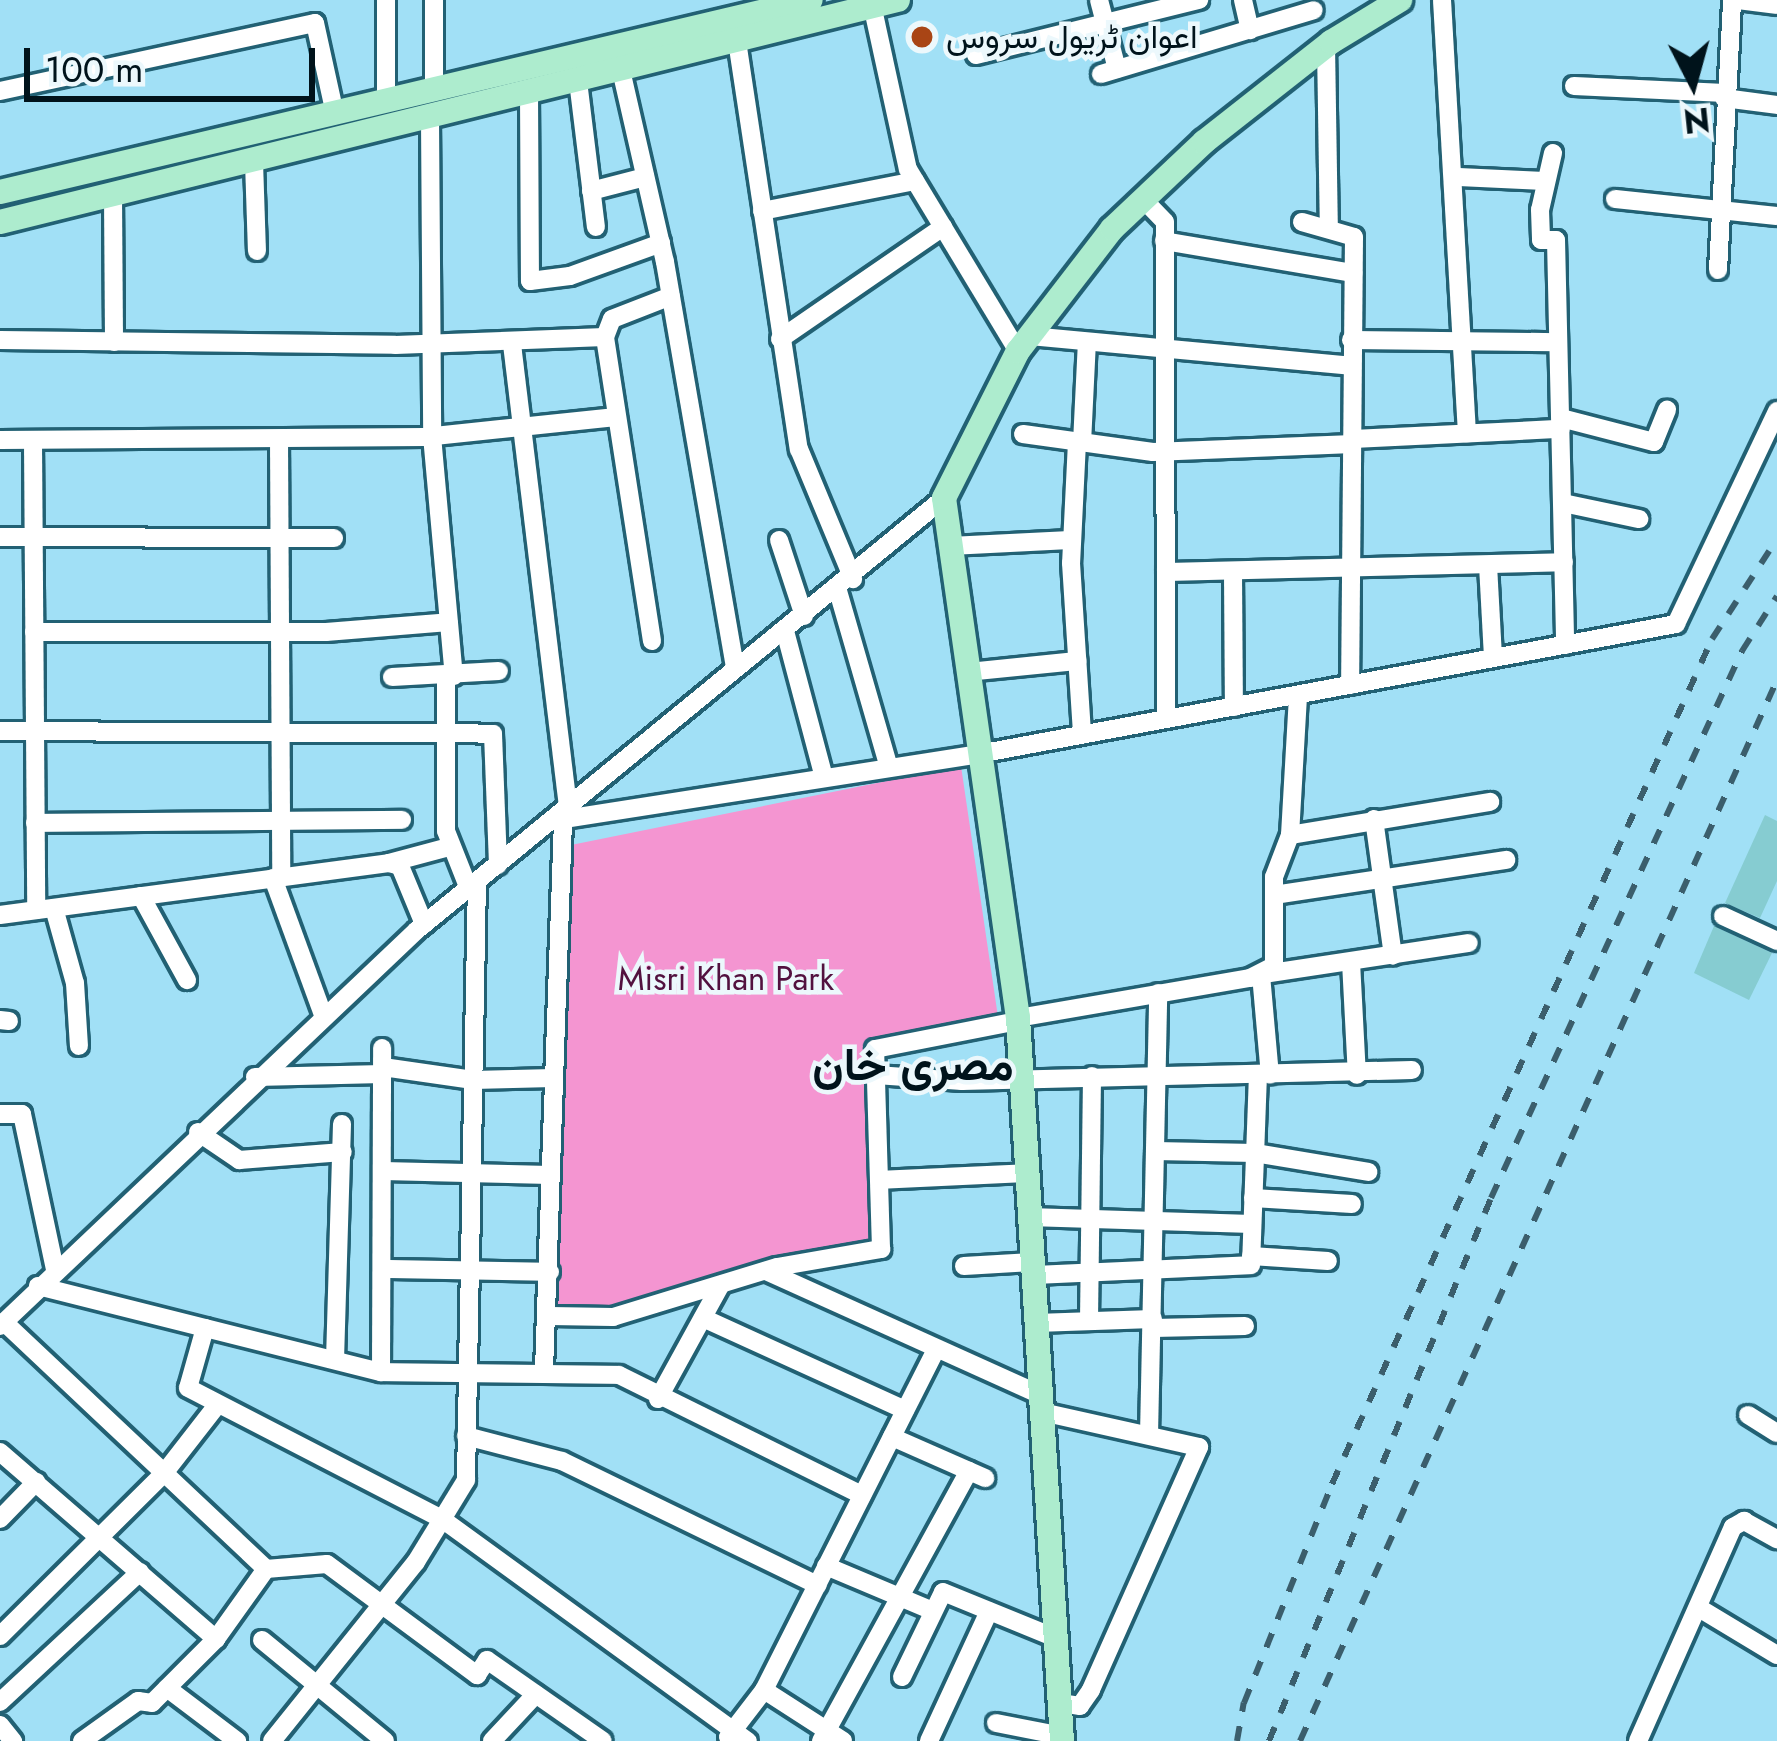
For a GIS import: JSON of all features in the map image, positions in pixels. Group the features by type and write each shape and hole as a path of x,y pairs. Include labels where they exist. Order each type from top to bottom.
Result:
{"main road":[{"path":"0,192 811,0"},
{"path":"1062,1738 1018,1019 984,753 944,498 1024,343 1142,198 1329,44 1400,0"},
{"path":"0,222 578,82 880,2"}],"street":[{"path":"386,0 386,102"},
{"path":"434,0 434,90"},
{"path":"1099,0 1109,71 1313,5 1329,44 1329,228"},
{"path":"976,55 1199,0"},
{"path":"1243,0 1250,29"},
{"path":"1442,0 1457,177 1467,433"},
{"path":"1718,271 1724,95 1734,0 1777,4"},
{"path":"880,2 894,126 915,181 1024,343 1088,342 1352,366"},
{"path":"0,91 315,23 335,114"},
{"path":"737,41 799,449 846,585 890,768"},
{"path":"621,70 661,243 735,668"},
{"path":"578,82 596,227"},
{"path":"1574,86 1724,95 1777,105"},
{"path":"529,94 530,281 570,276 661,243"},
{"path":"272,1741 382,1601 466,1480 473,885 449,848 448,622 429,345 430,119"},
{"path":"1553,153 1541,240 1556,240 1565,646"},
{"path":"254,162 257,251"},
{"path":"591,191 645,177"},
{"path":"1457,177 1546,181"},
{"path":"762,211 915,181"},
{"path":"113,195 114,342"},
{"path":"1142,198 1165,222 1166,719"},
{"path":"1615,199 1777,216"},
{"path":"1301,222 1352,232 1350,685"},
{"path":"780,339 943,227"},
{"path":"1164,242 1353,273"},
{"path":"652,640 605,337 612,319 671,296"},
{"path":"0,340 429,345 605,337"},
{"path":"1351,340 1558,342"},
{"path":"1082,735 1072,540 1088,342"},
{"path":"512,344 561,816 550,1316 544,1370"},
{"path":"1023,434 1165,451 1353,442 1561,424 1654,442 1667,409"},
{"path":"561,816 984,753 1676,624 1777,411"},
{"path":"0,440 432,436 616,417"},
{"path":"279,439 277,878 323,1015"},
{"path":"32,441 35,824 45,909 76,982 79,1046"},
{"path":"603,1741 487,1660 477,1676 328,1564 266,1569 2,1324 255,1077 424,924 561,816 735,668 846,585 944,498"},
{"path":"1563,503 1639,519"},
{"path":"0,537 334,538"},
{"path":"779,540 804,616"},
{"path":"949,546 1072,540"},
{"path":"1166,572 1351,572 1564,562"},
{"path":"1488,565 1493,658"},
{"path":"1233,572 1234,707"},
{"path":"34,632 276,631 448,622"},
{"path":"785,631 824,778"},
{"path":"968,672 1077,662"},
{"path":"392,677 499,671"},
{"path":"964,1266 1088,1273 1251,1265 1255,1153 1264,1076 1262,975 1276,956 1274,895 1289,835 1298,695"},
{"path":"0,731 278,728 493,734 498,865"},
{"path":"1289,835 1490,802"},
{"path":"1374,819 1393,956"},
{"path":"35,824 402,820"},
{"path":"380,823 386,863"},
{"path":"0,915 386,863 449,848"},
{"path":"1274,895 1507,860"},
{"path":"386,863 400,866 424,924"},
{"path":"141,896 187,980"},
{"path":"1723,916 1777,941"},
{"path":"550,1316 613,1317 766,1271 881,1250 875,1049 1262,975 1469,944"},
{"path":"1351,962 1357,1076"},
{"path":"1149,1435 1159,994"},
{"path":"255,1077 383,1063 473,1080 553,1078"},
{"path":"381,1372 383,1063"},
{"path":"876,1075 1022,1079 1155,1074 1357,1076 1412,1070"},
{"path":"1089,1321 1092,1076"},
{"path":"0,1114 22,1114 55,1269"},
{"path":"334,1360 342,1124"},
{"path":"198,1132 239,1160 343,1152"},
{"path":"1155,1150 1255,1153 1368,1172"},
{"path":"383,1171 550,1175"},
{"path":"880,1180 1026,1173"},
{"path":"1253,1198 1352,1204"},
{"path":"1029,1217 1252,1224"},
{"path":"1251,1256 1328,1261"},
{"path":"384,1269 550,1272"},
{"path":"766,1271 1041,1403 1199,1447 1091,1690 1080,1706 1060,1703"},
{"path":"38,1286 381,1372 544,1370 619,1375 658,1399 862,1495"},
{"path":"658,1399 720,1286"},
{"path":"703,1318 905,1410"},
{"path":"1036,1323 1245,1326"},
{"path":"205,1328 188,1388 442,1520 736,1738 936,1349"},
{"path":"0,1636 97,1534 165,1472 218,1404"},
{"path":"1748,1415 1777,1433"},
{"path":"466,1436 562,1461 817,1585"},
{"path":"764,1690 830,1737 900,1597 977,1474 892,1437"},
{"path":"0,1452 216,1639"},
{"path":"0,1519 35,1482"},
{"path":"1638,1741 1732,1527 1744,1521 1777,1539"},
{"path":"826,1566 933,1611"},
{"path":"96,1736 138,1701 152,1703 216,1639 266,1569"},
{"path":"0,1702 140,1573"},
{"path":"902,1677 943,1592 1057,1638"},
{"path":"1699,1608 1777,1655"},
{"path":"929,1741 989,1611"},
{"path":"262,1640 385,1741"},
{"path":"166,1688 237,1741"},
{"path":"492,1741 536,1694"},
{"path":"996,1723 1062,1738"},
{"path":"0,1725 13,1741"}],"green space":[{"name":"Misri Khan Park","path":"961,766 998,1017 871,1045 874,1244 624,1307 557,1309 571,845"}],"building":[{"path":"1765,815 1777,821 1777,881 1760,918 1725,903"},
{"path":"1714,926 1772,953 1749,1000 1694,973"}],"railway":[{"path":"1237,1741 1244,1703 1332,1484 1712,639 1777,539"},
{"path":"1269,1741 1491,1198 1742,651 1777,596"},
{"path":"1300,1741 1777,680"}],"place":[{"name":"اعوان ٹریول سروس","path":"922,37"}],"district":[{"name":"مصری خان","path":"913,1065"}]}
